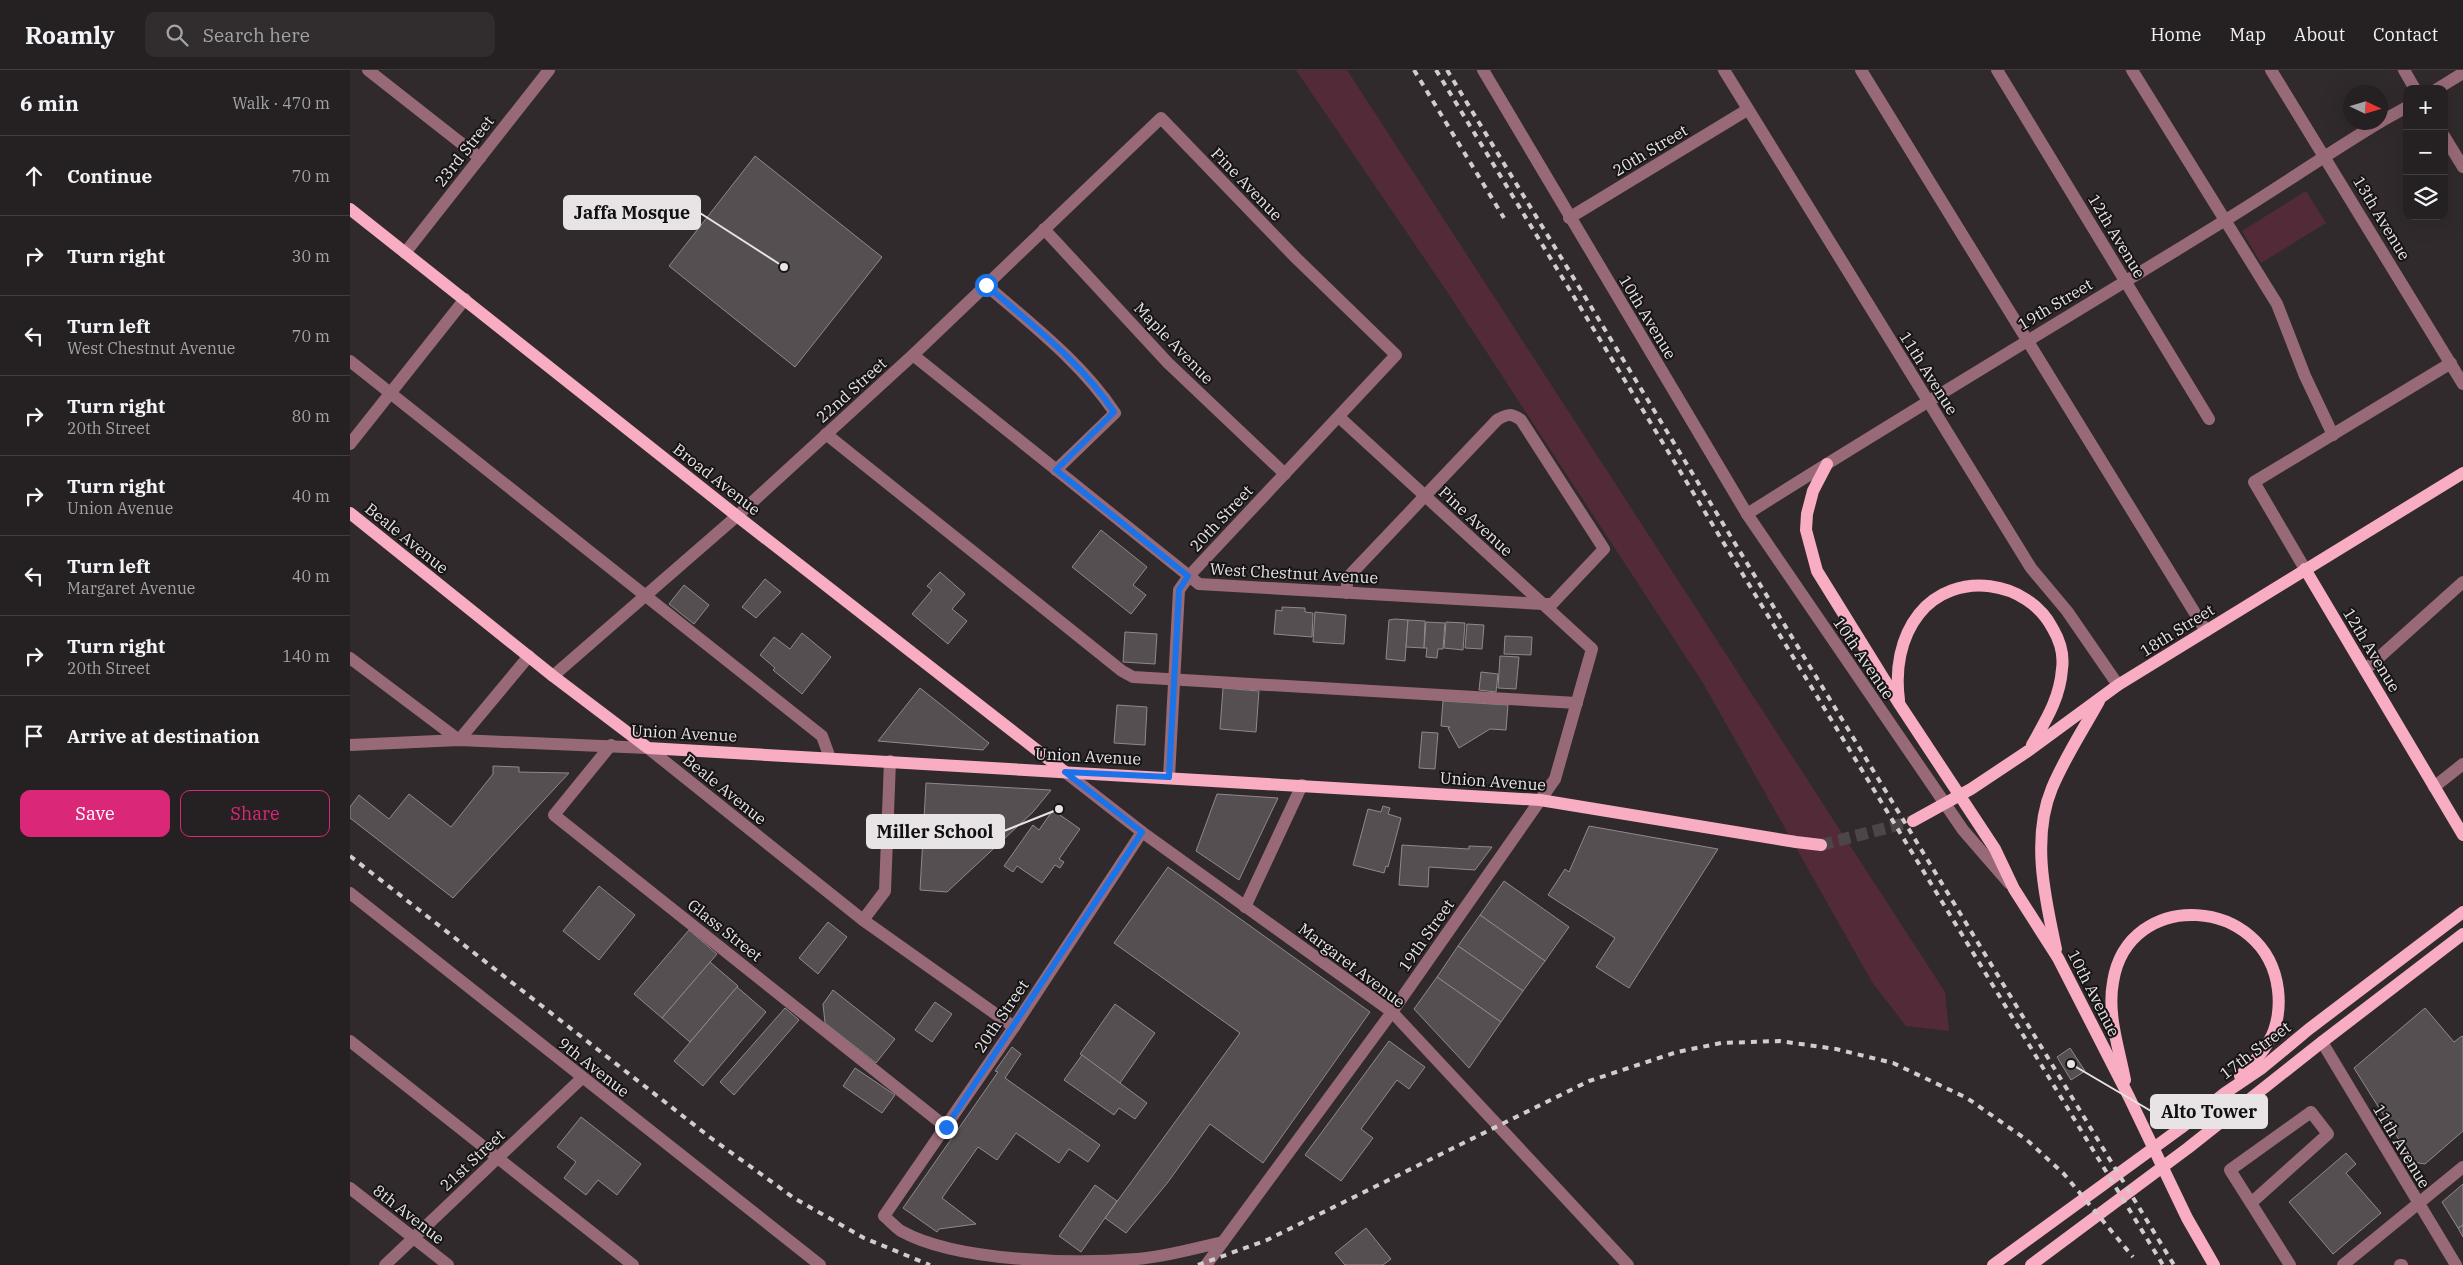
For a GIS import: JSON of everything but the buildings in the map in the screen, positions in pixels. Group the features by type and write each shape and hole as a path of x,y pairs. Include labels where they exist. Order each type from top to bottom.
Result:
{"main road":[{"name":"Broad Avenue","path":"350,209 737,516 1065,772"},
{"path":"1827,464 1813,491 1807,514 1806,530 1817,572 1900,705 1995,850 2014,889"},
{"name":"18th Street","path":"1913,821 1971,789 2028,751 2118,685 2463,473"},
{"name":"Beale Avenue","path":"350,513 553,676 648,748"},
{"name":"12th Avenue","path":"2305,569 2463,835"},
{"path":"1900,705 1897,686 1900,657 1906,635 1920,614 1944,595 1962,588 1978,585 1998,587 2016,593 2039,608 2049,621 2057,636 2062,654 2063,668 2055,705 2028,751"},
{"path":"2058,958 2046,904 2042,870 2044,814 2051,789 2068,754 2102,697"},
{"name":"Union Avenue","path":"648,748 1302,784 1540,800 1796,842 1821,844"},
{"name":"10th Avenue","path":"2014,889 2058,958 2129,1096 2187,1218 2214,1265"},
{"name":"17th Street","path":"1993,1265 2181,1128 2225,1093 2262,1068 2309,1029 2463,912"},
{"path":"2129,1096 2113,1021 2111,1002 2116,968 2124,950 2146,928 2160,921 2188,915 2216,918 2245,930 2266,953 2277,981 2278,1011 2276,1026 2270,1041 2257,1059 2225,1093"},
{"name":"17th Street","path":"2034,1263 2188,1148 2463,934"}],"street":[{"path":"368,70 480,158"},
{"name":"23rd Street","path":"405,253 549,70"},
{"name":"10th Avenue","path":"1483,70 1569,218 1747,514 1963,830 2014,889"},
{"name":"11th Avenue","path":"1724,70 2031,568 2068,611 2118,685"},
{"path":"1861,70 2206,631"},
{"name":"12th Avenue","path":"1997,70 2209,420"},
{"path":"2132,70 2277,304 2305,376 2333,435 2451,363"},
{"name":"13th Avenue","path":"2271,70 2325,155 2463,384"},
{"path":"2404,70 2413,85"},
{"path":"2444,85 2463,74"},
{"name":"19th Street","path":"2388,118 2403,109"},
{"name":"20th Street","path":"1569,218 1747,110"},
{"name":"22nd Street","path":"553,676 737,516 913,355 1161,118"},
{"name":"Pine Avenue","path":"1161,118 1296,258 1396,355"},
{"name":"19th Street","path":"1747,514 1927,400 2226,220 2367,130"},
{"path":"2448,143 2463,167"},
{"name":"Maple Avenue","path":"1044,229 1168,363 1285,474"},
{"path":"986,285 1051,340 1102,394 1114,412 1056,470"},
{"path":"350,444 465,299"},
{"name":"West Chestnut Avenue","path":"913,355 1199,584 1542,604"},
{"name":"20th Street","path":"1169,777 1179,590 1188,576 1396,355"},
{"path":"350,361 822,736 830,758"},
{"path":"1346,593 1348,577 1497,420 1506,415 1513,414 1521,420 1604,549 1552,604 1542,604"},
{"name":"Pine Avenue","path":"1338,417 1592,649"},
{"path":"826,434 1122,671 1134,677 1577,703"},
{"name":"12th Avenue","path":"2305,569 2254,482 2333,435"},
{"path":"2365,670 2463,582"},
{"name":"19th Street","path":"1206,1265 1392,1012 1555,779 1592,649"},
{"path":"350,658 459,740 529,656"},
{"name":"Union Avenue","path":"350,745 459,740 648,748"},
{"name":"Glass Street","path":"611,745 554,815 946,1127"},
{"name":"Beale Avenue","path":"648,748 863,920 1014,1027"},
{"path":"863,920 884,891 890,761"},
{"path":"2434,787 2463,764"},
{"name":"Margaret Avenue","path":"1065,772 1142,832 1392,1012 1628,1265"},
{"path":"1245,907 1302,784"},
{"name":"20th Street","path":"1142,832 1014,1027 884,1216 900,1230 924,1241 979,1255 1069,1262 1139,1259 1223,1242"},
{"name":"9th Avenue","path":"350,892 820,1265"},
{"path":"350,1041 497,1160 633,1265"},
{"name":"11th Avenue","path":"2322,1042 2418,1205 2456,1265"},
{"name":"21st Street","path":"385,1265 582,1078"},
{"path":"2251,1203 2328,1134 2310,1112 2230,1170 2290,1265"},
{"path":"2344,1265 2463,1167"},
{"name":"8th Avenue","path":"350,1188 448,1265"}],"shaded area":[{"path":"1296,70 1347,70 1945,992 1949,1031 1906,1026 1872,982 1703,683 1446,290"},
{"path":"2306,191 2326,223 2261,263 2242,231"}],"tunnel":[{"path":"1821,845 1913,821"}],"railway":[{"path":"1414,70 1504,218"},
{"path":"1436,70 2163,1265"},
{"path":"1447,70 2174,1265"},
{"path":"350,856 711,1138 794,1198 864,1238 930,1265"},
{"path":"1198,1265 1267,1240 1589,1081 1677,1052 1721,1043 1779,1041 1836,1049 1893,1063 1967,1098 2027,1140 2064,1174 2133,1257"}],"place":[{"name":"Jaffa Mosque","path":"784,267"},
{"name":"Miller School","path":"1059,809"},
{"name":"Alto Tower","path":"2071,1064"}],"route":[{"path":"946,1127 1142,832 1065,772 1169,777 1179,590 1188,576 1056,470 1114,412 1102,394 1051,340 986,285"}]}
